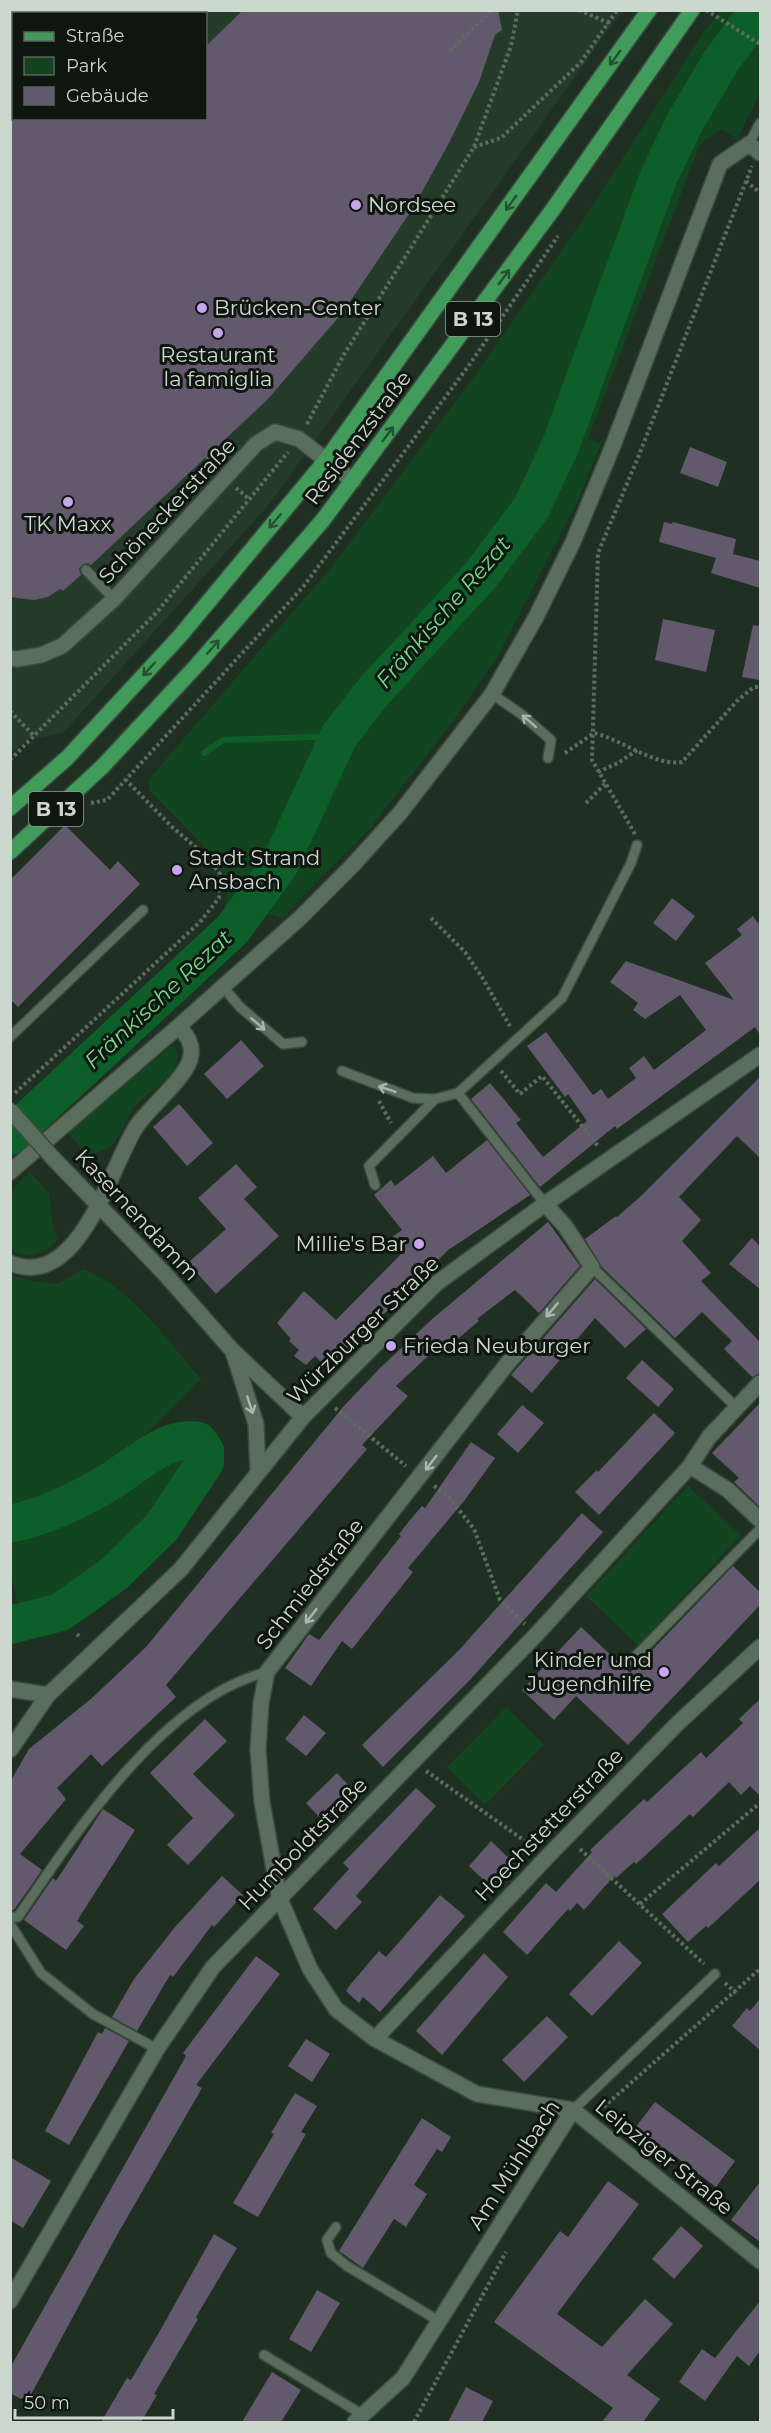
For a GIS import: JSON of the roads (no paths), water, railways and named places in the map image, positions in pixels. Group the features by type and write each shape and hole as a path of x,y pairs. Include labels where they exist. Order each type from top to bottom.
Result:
{"main road":[{"name":"Residenzstraße","path":"10,808 67,758 180,636 326,460 649,10"},
{"name":"Residenzstraße","path":"10,852 102,766 198,664 323,520 551,212 693,10"}],"street":[{"path":"10,1172 300,918 358,860 400,813 492,694 536,617 573,542 612,448 720,164 756,149"},
{"name":"Schöneckerstraße","path":"10,658 41,655 62,646 114,599 256,444 275,432 299,440 353,481"},
{"path":"10,1263 22,1268 40,1267 56,1260 73,1246 90,1222 137,1126 176,1082 192,1056 190,1041 179,1026"},
{"name":"Würzburger Straße","path":"10,1750 48,1695 181,1569 303,1417 437,1283 545,1204 760,1055"},
{"name":"Kasernendamm","path":"10,1110 164,1273 232,1350 303,1417"},
{"path":"545,1204 565,1226 592,1267"},
{"name":"Schmiedstraße","path":"267,1672 507,1364 592,1267"},
{"name":"Kasernendamm","path":"232,1350 256,1424 258,1473"},
{"name":"Humboldtstraße","path":"10,2301 157,2049 213,1967 536,1635 690,1466 709,1437 760,1383"},
{"path":"690,1466 728,1490 760,1520"},
{"name":"Hoechstetterstraße","path":"375,2039 677,1724 760,1647"},
{"name":"Leipziger Straße","path":"267,1672 261,1703 258,1750 262,1802 279,1897 310,1969 336,2009 375,2039 477,2094 573,2110 760,2261"},
{"path":"10,1689 48,1695"},
{"name":"Am Mühlbach","path":"359,2419 403,2378 573,2110"}],"lane":[{"path":"756,149 760,123"},
{"path":"86,570 114,599"},
{"path":"492,694 521,714 551,740 548,758"},
{"path":"342,1071 413,1098 435,1099 458,1093 562,998 632,863 637,845"},
{"path":"10,1037 143,910"},
{"path":"223,987 240,1008 283,1044 302,1042"},
{"path":"458,1093 545,1204"},
{"path":"375,1185 369,1166 435,1099"},
{"path":"592,1267 736,1407"},
{"path":"631,1661 760,1528"},
{"name":"Schmiedstraße","path":"10,1917 18,1917 89,1815 113,1785 173,1725 223,1688 244,1678 267,1672"},
{"path":"10,1924 41,1973 93,2014 157,2049"},
{"name":"Am Mühlbach","path":"573,2110 715,1974"},
{"path":"336,2228 327,2240 331,2253 347,2266 439,2321"},
{"path":"264,2355 359,2419"}],"waterway":[{"name":"Fränkische Rezat","path":"10,1136 233,929 280,864 339,736 374,691 480,576 532,507 561,444 659,176 685,122 721,61 759,10"},
{"path":"204,753 223,740 339,736"},
{"name":"Fränkische Rezat","path":"10,1524 36,1517 73,1502 108,1483 162,1447 186,1440 198,1441 205,1451 205,1462 162,1527 115,1573 61,1612 10,1625"}],"place":[{"name":"Nordsee","path":"356,205"},
{"name":"Brücken-Center","path":"202,308"},
{"name":"Restaurant la famiglia","path":"218,333"},
{"name":"TK Maxx","path":"68,502"},
{"name":"Stadt Strand Ansbach","path":"177,870"},
{"name":"Millie's Bar","path":"419,1244"},
{"name":"Frieda Neuburger","path":"391,1346"},
{"name":"Kinder und Jugendhilfe","path":"664,1672"}]}
